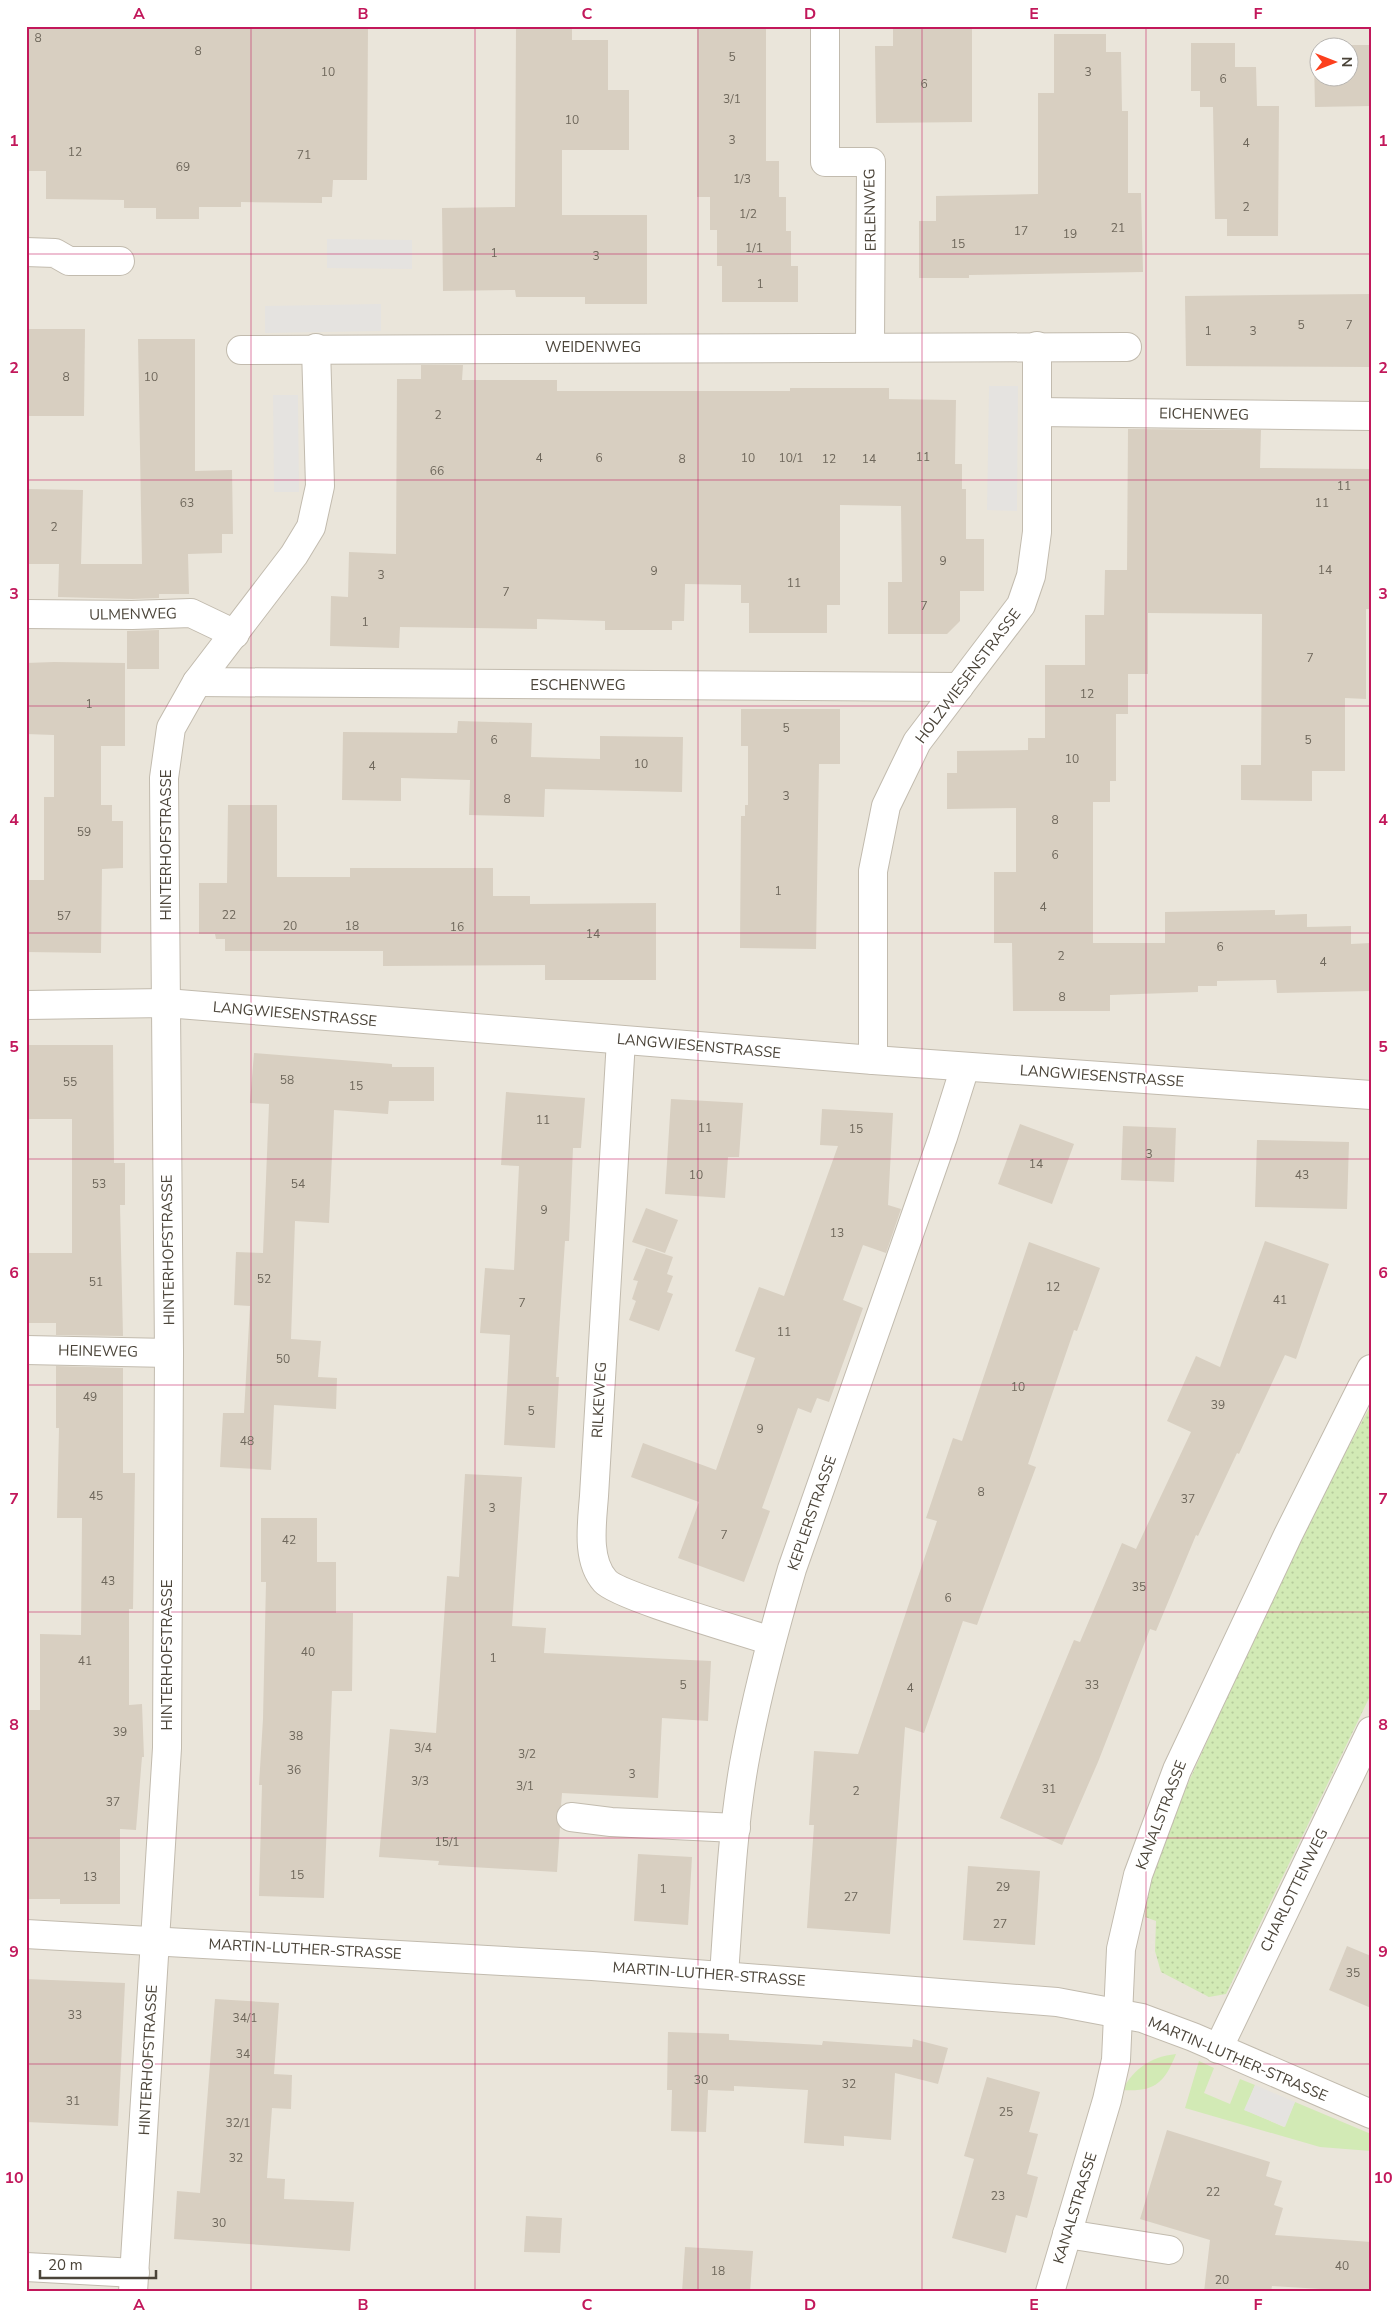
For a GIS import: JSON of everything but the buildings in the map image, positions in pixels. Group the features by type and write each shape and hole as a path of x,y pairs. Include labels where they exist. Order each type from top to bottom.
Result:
{"street":[{"name":"ERLENWEG","path":"825,26 825,162 871,162 870,346"},
{"path":"26,252 56,253 69,261 120,261"},
{"path":"870,346 1126,347"},
{"name":"WEIDENWEG","path":"316,348 870,346"},
{"name":"HOLZWIESENSTRASSE","path":"873,1060 873,871 886,806 917,742 1021,605 1031,576 1037,532 1037,346"},
{"path":"241,350 316,348"},
{"name":"HINTERHOFSTRASSE","path":"26,2268 134,2282 167,1748 169,1353 164,778 171,728 197,682 294,555 311,527 320,486 316,348"},
{"name":"EICHENWEG","path":"1037,412 1371,416"},
{"name":"ULMENWEG","path":"26,614 132,615 191,613 235,634"},
{"name":"ESCHENWEG","path":"197,682 960,687"},
{"name":"LANGWIESENSTRASSE","path":"26,1005 166,1004 965,1067 1371,1095"},
{"name":"RILKEWEG","path":"621,1040 592,1535 595,1563 606,1582 634,1595 771,1641"},
{"name":"KEPLERSTRASSE","path":"724,1975 736,1828 746,1756 771,1641 795,1560 943,1137 965,1067"},
{"name":"HEINEWEG","path":"26,1350 169,1353"},
{"name":"KANALSTRASSE","path":"1050,2292 1107,2100 1116,2060 1121,1949 1138,1875 1177,1770 1288,1535 1371,1369"},
{"name":"CHARLOTTENWEG","path":"1218,2049 1371,1731"},
{"path":"571,1817 611,1822 736,1828"},
{"name":"MARTIN-LUTHER-STRASSE","path":"26,1934 154,1940 724,1975 1057,2002 1142,2018 1193,2037 1371,2114"},
{"path":"1067,2234 1169,2250"}],"shaded area":[{"path":"26,26 1371,26 1371,2292 26,2292"},
{"path":"327,239 412,240 412,269 327,268"},
{"path":"381,304 381,331 265,333 265,306"},
{"path":"989,386 1018,386 1017,511 987,510"},
{"path":"273,395 298,395 299,492 274,492"},
{"path":"1255,2085 1295,2102 1285,2127 1244,2110"}],"green space":[{"path":"1371,1405 1371,1694 1226,1994 1209,1997 1161,1972 1155,1951 1156,1921 1145,1917 1149,1887 1165,1834 1299,1539"},
{"path":"1176,2054 1167,2073 1157,2084 1142,2089 1122,2090 1132,2076 1144,2065 1158,2058"},
{"path":"1199,2061 1214,2068 1204,2093 1230,2104 1240,2079 1255,2085 1245,2110 1284,2127 1295,2102 1371,2134 1371,2151 1320,2147 1185,2108"}]}
